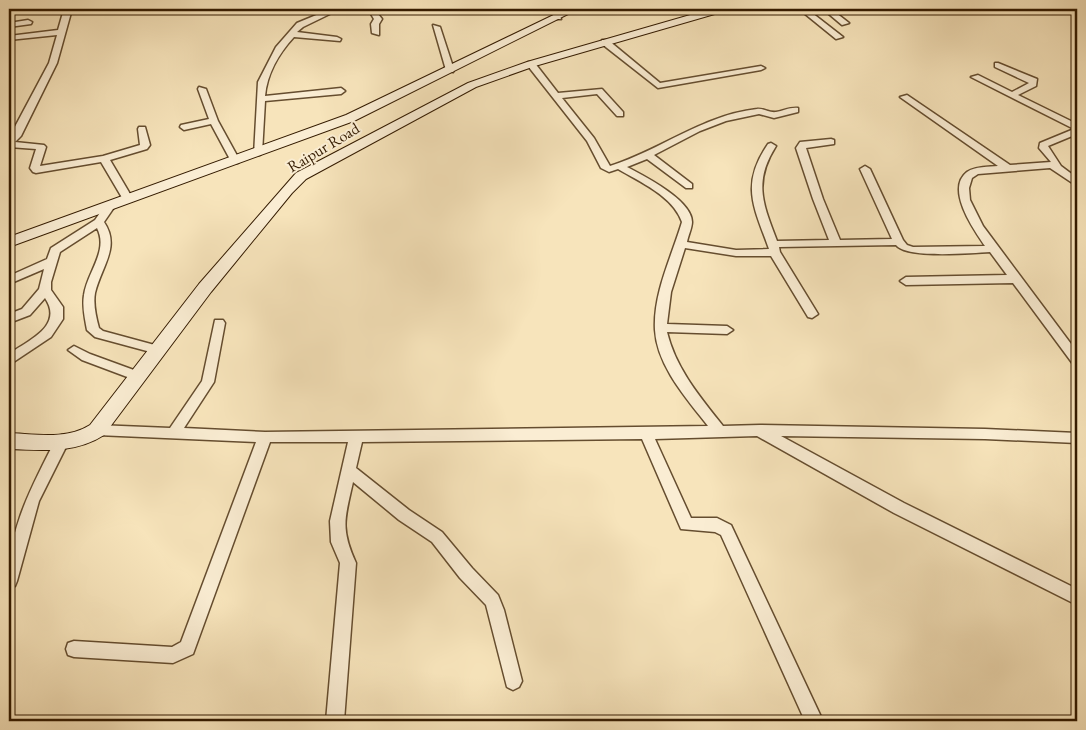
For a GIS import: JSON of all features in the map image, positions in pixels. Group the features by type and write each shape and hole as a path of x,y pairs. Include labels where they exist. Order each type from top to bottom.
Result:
{"main road":[{"path":"10,241 350,118 450,70 556,13 573,9"},
{"name":"Raipur Road","path":"9,441 84,439 97,430 205,288 287,190 301,176 459,91 531,64 721,9"}],"street":[{"path":"9,144 16,136 53,62 68,9"},
{"path":"257,153 262,82 266,72 280,47 290,34 307,22 336,9"},
{"path":"371,9 378,19 375,25 376,33"},
{"path":"436,9 442,11 453,9"},
{"path":"803,9 839,37"},
{"path":"827,9 845,23"},
{"path":"9,25 28,22"},
{"path":"436,27 450,70"},
{"path":"9,38 62,32"},
{"path":"290,34 337,38"},
{"path":"605,42 658,86 761,68"},
{"path":"531,64 591,140 604,166 611,169 621,167 648,155 697,129 723,119 759,111 776,115 795,110"},
{"path":"998,65 1034,81 1033,84 1012,95"},
{"path":"975,77 1077,129"},
{"path":"202,89 214,121 235,161"},
{"path":"261,98 342,91"},
{"path":"556,96 599,91 620,114"},
{"path":"904,97 1007,168"},
{"path":"184,127 214,121"},
{"path":"9,144 41,147 36,170 104,159 144,147 142,129"},
{"path":"1057,167 1055,158 1045,150 1043,145 1077,129"},
{"path":"831,142 808,142 803,144 801,148 818,199 836,243"},
{"path":"771,146 758,166 756,188 758,203 774,249 812,314"},
{"path":"648,155 688,186"},
{"path":"104,159 128,199"},
{"path":"1075,179 1057,167 1049,165 973,172 967,175 964,181 965,200 968,210 993,249 1077,360"},
{"path":"621,167 682,208 687,222 666,290 660,318 661,328 672,363 719,431"},
{"path":"865,169 903,247 912,250 993,249"},
{"path":"9,360 37,342 53,326 58,310 45,290 45,282 50,262 57,248 99,222 110,206"},
{"path":"99,222 106,233 102,265 89,297 93,330 99,334 158,350"},
{"path":"681,244 736,253 771,252 774,249 836,243 899,242"},
{"path":"9,280 50,262"},
{"path":"906,281 1016,280"},
{"path":"9,319 26,312 45,290"},
{"path":"174,434 208,382 219,323"},
{"path":"661,328 727,330"},
{"path":"74,350 86,357 138,376"},
{"path":"97,430 265,437 646,434 760,430 985,434 1077,438"},
{"path":"760,430 899,508 1077,597"},
{"path":"646,434 686,524 716,525 726,530 814,721"},
{"path":"335,721 348,563 339,542 337,520 356,436"},
{"path":"74,649 173,655 187,648 265,437"},
{"path":"9,581 32,501 62,441"},
{"path":"348,470 404,515 437,537 466,573 492,600 513,680"}]}
